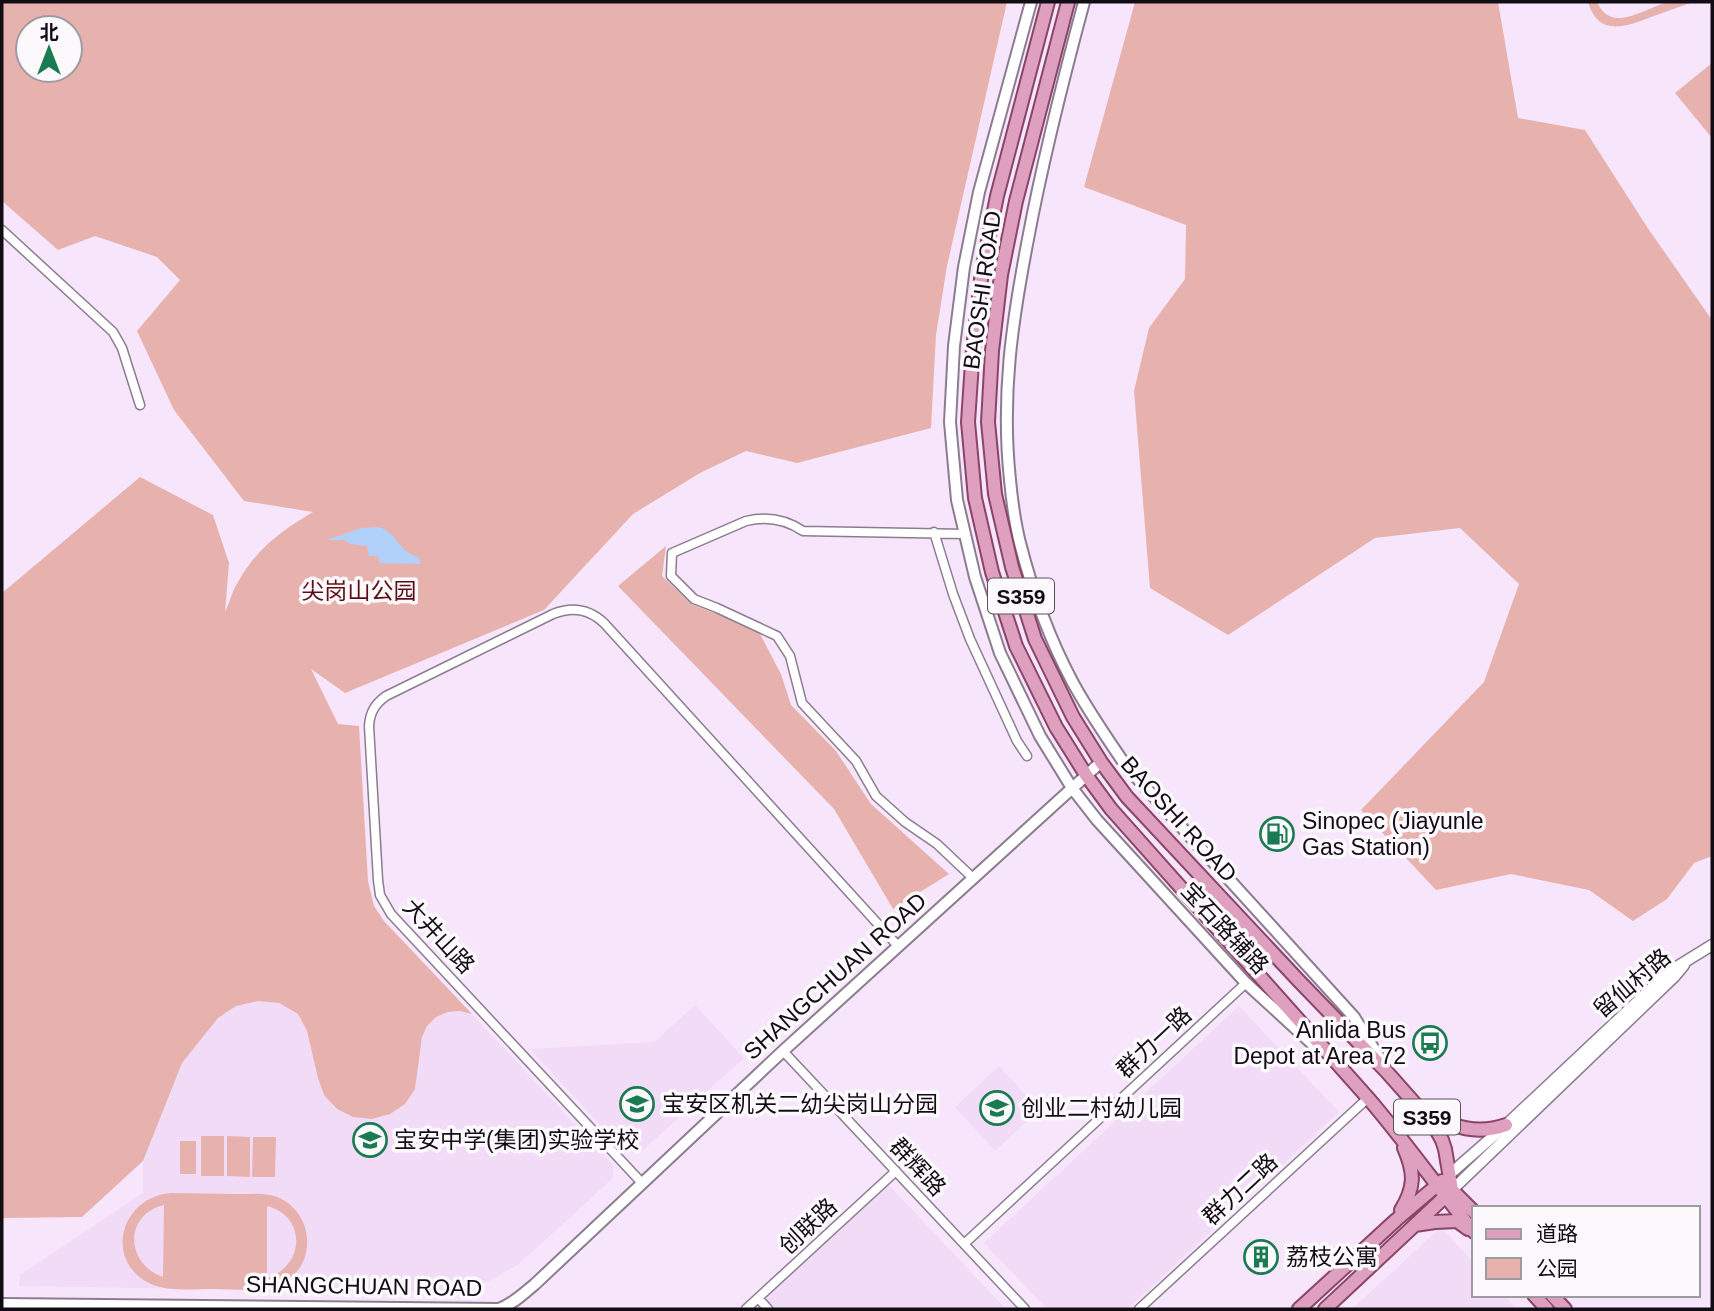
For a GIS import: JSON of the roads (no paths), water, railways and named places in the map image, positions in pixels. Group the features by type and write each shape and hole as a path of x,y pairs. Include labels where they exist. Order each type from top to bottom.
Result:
{"main road":[{"name":"宝石路辅路","path":"1031,2 979,192 964,267 954,346 950,422 957,500 975,577 1000,653 1040,736 1072,788 1097,820 1246,983 1359,1087"},
{"name":"BAOSHI ROAD","path":"1048,2 997,196 982,271 973,348 968,422 975,498 992,572 1017,646 1056,727 1086,775 1111,809 1359,1087 1437,1185 1449,1194"},
{"name":"BAOSHI ROAD","path":"1068,2 1016,201 1001,275 992,351 988,422 995,494 1012,567 1035,639 1073,717 1126,797 1409,1095 1433,1124 1447,1157 1449,1194"},
{"path":"1084,2 1052,123 1034,205 1009,350 1007,453 1019,541 1049,634 1071,680 1126,766 1354,1017 1386,1071"},
{"name":"SHANGCHUAN ROAD","path":"2,1304 499,1309 519,1298 534,1285 783,1051 1101,762"},
{"path":"1409,1095 1438,1117 1468,1130 1486,1130 1506,1125"},
{"name":"S359","path":"1396,1220 1408,1200 1413,1183 1409,1158 1397,1132"},
{"name":"S359","path":"1299,1309 1450,1174"},
{"path":"1449,1194 1472,1211"},
{"path":"1325,1309 1449,1194"},
{"path":"1449,1194 1472,1229"},
{"path":"1415,1225 1457,1221 1472,1231"}],"street":[{"path":"2,230 113,332 122,348 140,405"},
{"path":"965,534 803,531 775,519 755,519 672,553 671,576 694,599 777,636 790,656 802,703 856,761 876,796 905,822 937,844 973,878"},
{"path":"934,533 970,639 1017,741 1027,756"},
{"name":"大井山路","path":"642,1183 391,914 380,895 369,717 378,701 562,611 580,610 597,617 898,946"},
{"path":"1689,960 1712,945"},
{"name":"留仙村路","path":"1450,1174 1670,971 1689,960"},
{"name":"留仙村路","path":"1449,1194 1689,960"},
{"name":"群力一路","path":"964,1244 1246,983"},
{"name":"群辉路","path":"783,1051 1025,1309"},
{"name":"群力二路","path":"1139,1309 1368,1098"},
{"name":"创联路","path":"746,1309 896,1171"},
{"path":"758,1298 768,1309"}],"water":[{"path":"377,527 387,531 407,552 419,557 420,564 380,563 378,556 369,556 367,546 351,544 344,540 327,540 362,528"}],"place":[{"name":"Sinopec (Jiayunle Gas Station)","path":"1277,834"},
{"name":"Anlida Bus Depot at Area 72","path":"1430,1043"},
{"name":"宝安区机关二幼尖岗山分园","path":"637,1104"},
{"name":"创业二村幼儿园","path":"997,1108"},
{"name":"宝安中学(集团)实验学校","path":"370,1140"},
{"name":"荔枝公寓","path":"1261,1257"}],"park label":[{"name":"尖岗山公园","path":"359,591"}]}
